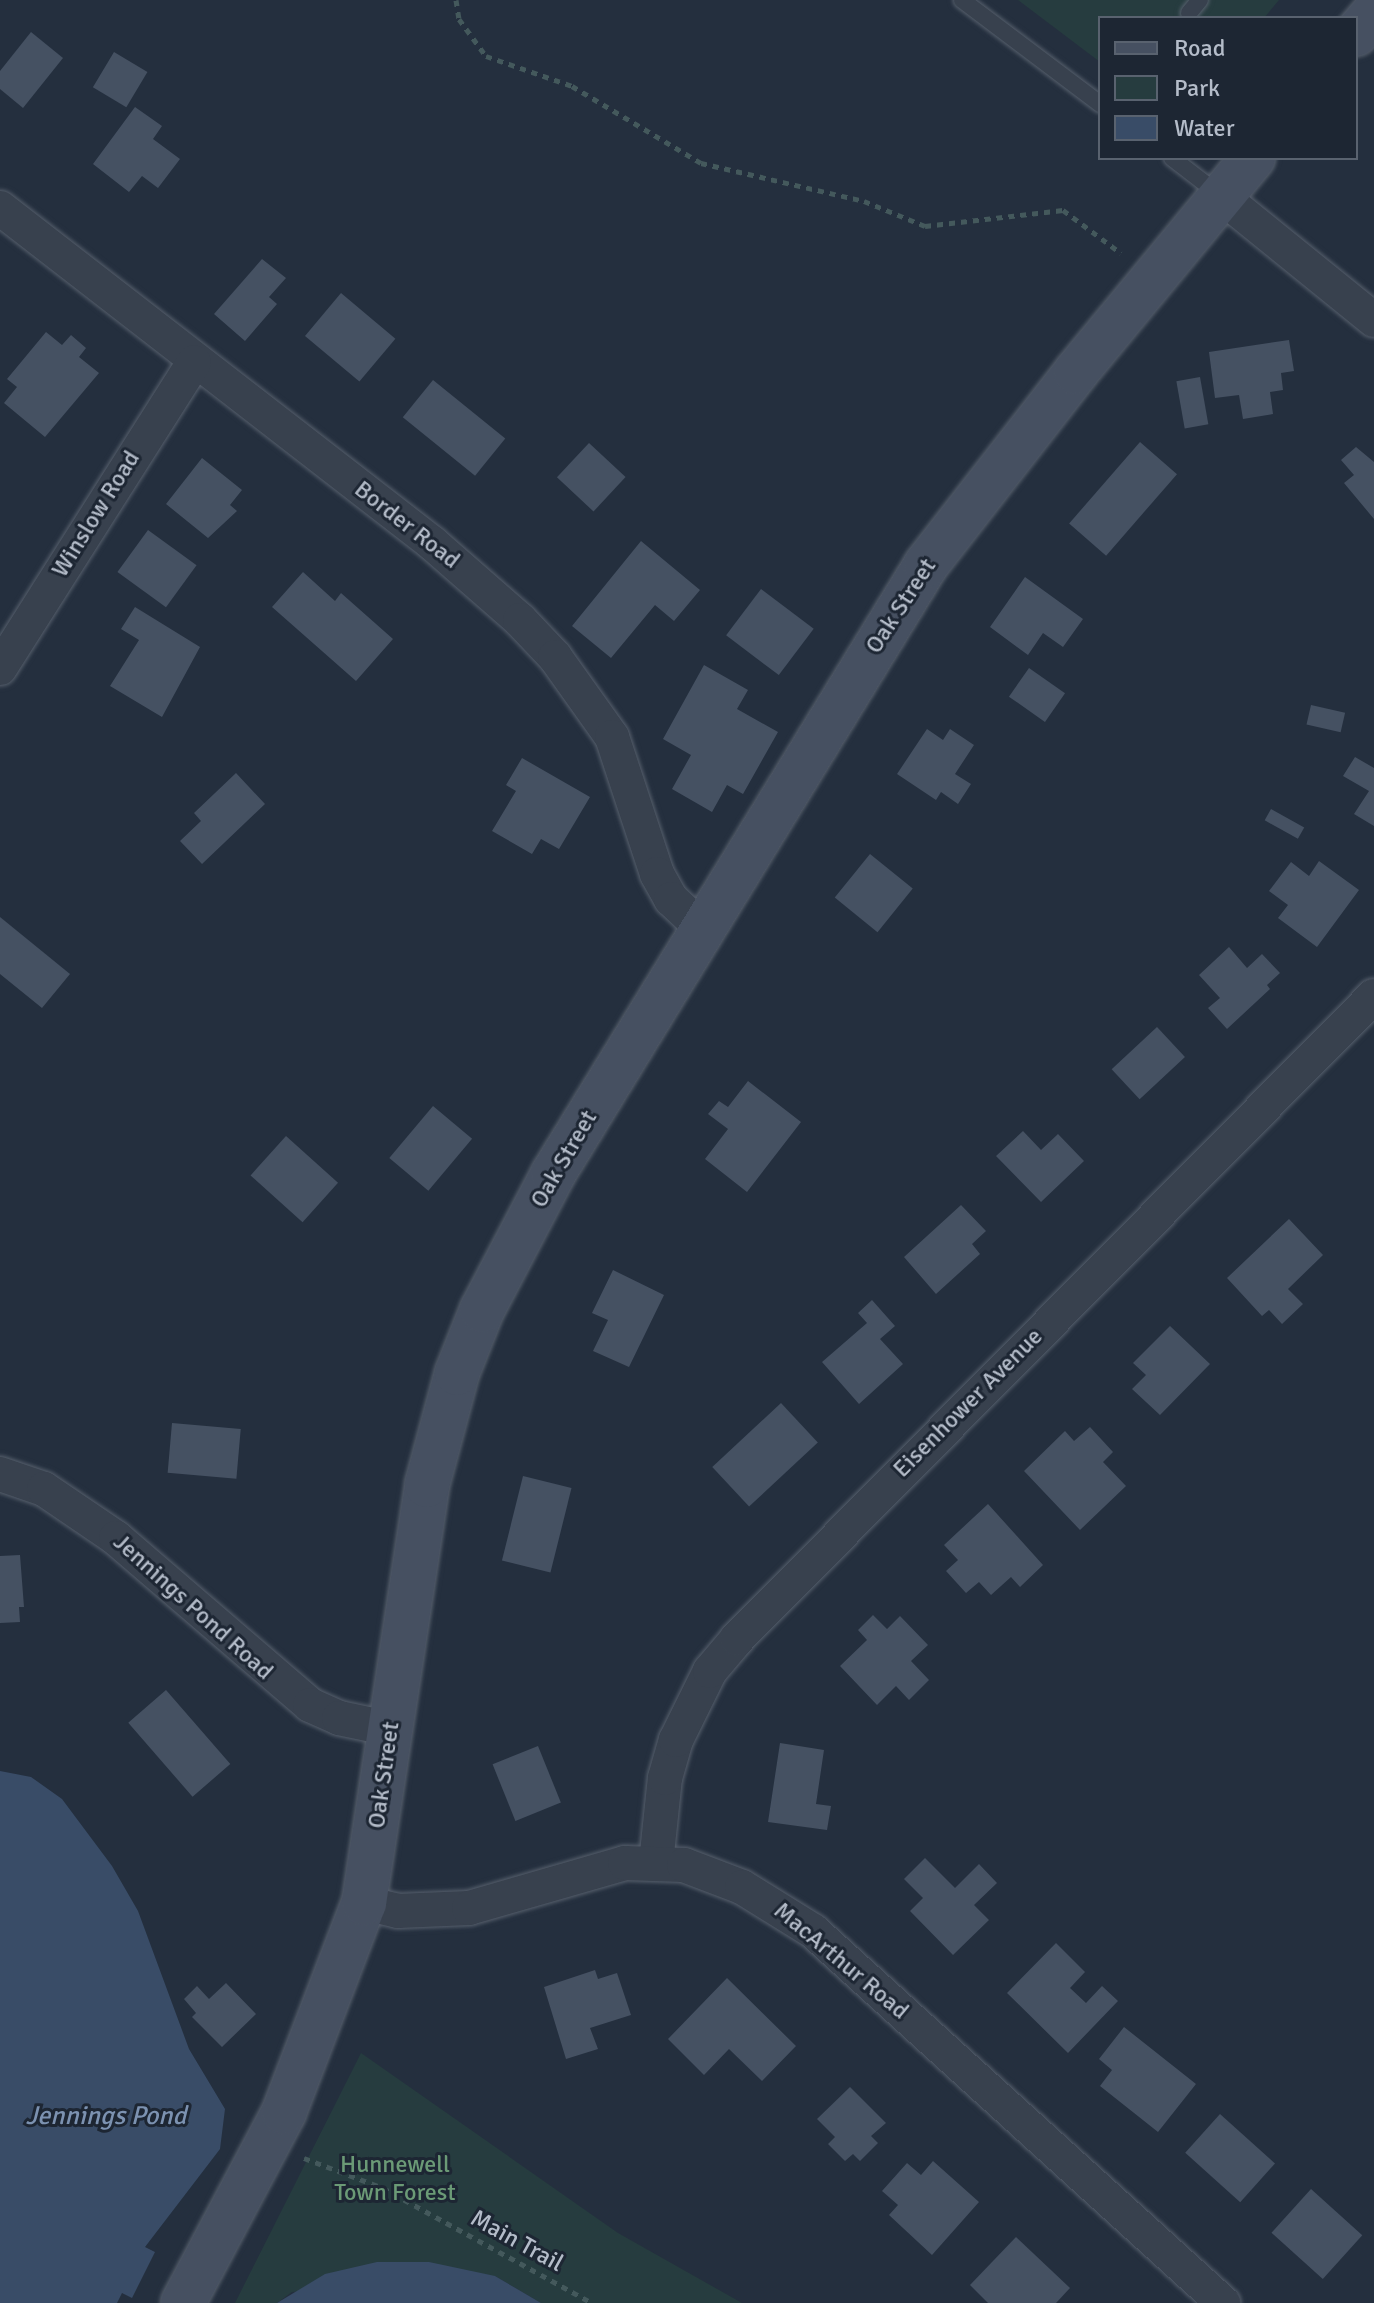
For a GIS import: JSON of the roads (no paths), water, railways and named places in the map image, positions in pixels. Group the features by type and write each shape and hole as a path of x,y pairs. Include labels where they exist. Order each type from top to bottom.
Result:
{"street":[{"path":"1358,32 1374,13"},
{"name":"Oak Street","path":"183,2303 270,2144 312,2049 364,1903 427,1485 457,1373 482,1310 553,1174 926,565 1251,160"},
{"path":"1221,196 1374,320"},
{"name":"Border Road","path":"0,208 194,362 432,543 555,657 612,737 657,874 671,899 704,930"},
{"name":"Winslow Road","path":"0,668 194,362"},
{"name":"Eisenhower Avenue","path":"656,1863 665,1778 676,1740 710,1671 737,1639 1374,996"},
{"name":"Jennings Pond Road","path":"0,1474 44,1489 75,1508 310,1705 339,1718 391,1729"},
{"name":"MacArthur Road","path":"364,1903 398,1911 469,1908 625,1863 656,1863 713,1874 779,1906 813,1931 1223,2303"}],"lane":[{"path":"962,0 1098,102"},
{"path":"1175,160 1221,196"}],"water":[{"name":"Jennings Pond","path":"0,1771 31,1777 62,1799 112,1866 138,1911 189,2049 225,2109 220,2149 145,2247 155,2252 132,2298 122,2293 117,2303 0,2303"},
{"path":"377,2262 429,2262 495,2276 541,2303 277,2303 325,2274"}],"park label":[{"name":"Hunnewell Town Forest","path":"395,2179"}]}
